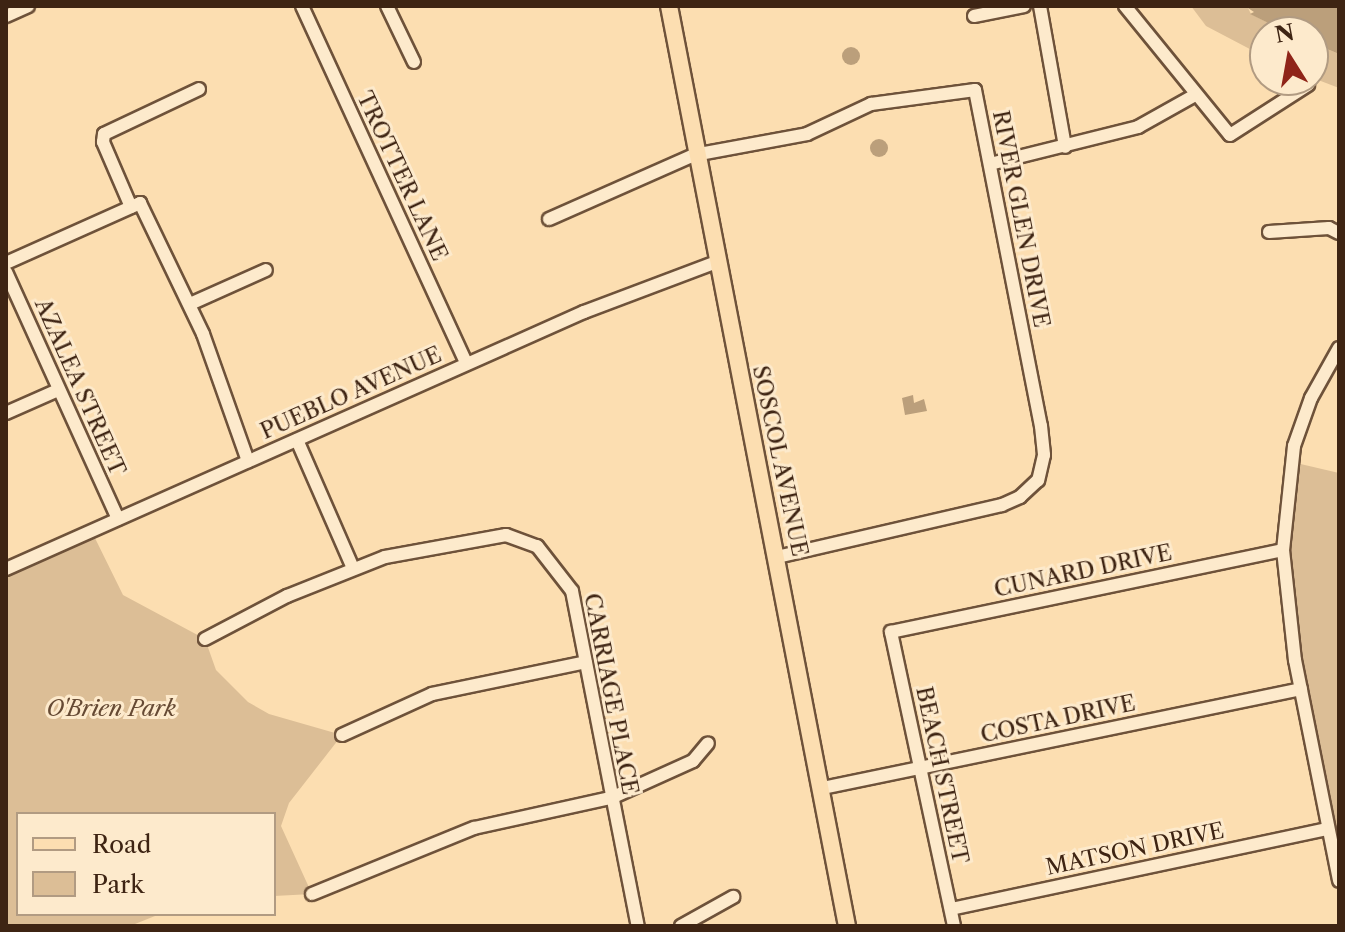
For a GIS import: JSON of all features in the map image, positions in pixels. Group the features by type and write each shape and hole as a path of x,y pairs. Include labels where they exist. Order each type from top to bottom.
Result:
{"main road":[{"name":"SOSCOL AVENUE","path":"669,6 694,155 823,788 847,926"}],"street":[{"path":"6,16 28,6"},
{"name":"TROTTER LANE","path":"302,6 466,363"},
{"path":"387,6 414,62"},
{"path":"974,16 1024,6"},
{"path":"1040,6 1065,147"},
{"path":"1125,6 1230,135 1291,96"},
{"path":"199,89 104,134 103,142 190,304 248,461"},
{"name":"RIVER GLEN DRIVE","path":"549,219 694,155 807,134 871,104 975,90 1041,426 1044,455 1038,480 1020,497 1002,505 777,557"},
{"path":"990,164 1138,127 1195,95"},
{"path":"6,263 136,205"},
{"path":"1269,232 1329,228 1339,233"},
{"name":"PUEBLO AVENUE","path":"6,569 466,363 716,262"},
{"path":"190,304 266,270"},
{"name":"AZALEA STREET","path":"6,272 118,519"},
{"path":"1339,348 1311,398 1294,446 1283,550 1301,689 1339,881"},
{"path":"6,413 58,390"},
{"path":"297,440 353,568"},
{"name":"CARRIAGE PLACE","path":"205,639 353,568 488,536 523,538 564,575 586,662 638,926"},
{"name":"CUNARD DRIVE","path":"891,632 1283,550"},
{"name":"BEACH STREET","path":"891,632 954,926"},
{"path":"342,735 432,694 586,662"},
{"name":"COSTA DRIVE","path":"823,788 1301,689"},
{"path":"312,894 474,828 611,798 693,761 708,743"},
{"name":"MATSON DRIVE","path":"951,909 1328,829"},
{"path":"681,926 733,897"}],"green space":[{"path":"1191,6 1247,6 1255,16 1249,16 1249,49 1206,26"},
{"path":"1329,50 1339,54 1339,88 1329,84"},
{"path":"1292,462 1339,473 1339,881 1283,550"},
{"name":"O'Brien Park","path":"91,530 123,595 205,639 216,670 248,702 269,714 342,735 289,803 281,826 312,894 276,896 276,812 16,812 16,916 155,916 130,926 6,926 6,569"}],"shaded area":[{"path":"1245,6 1339,6 1339,54 1329,50 1329,16 1250,14 1254,12"},
{"path":"851,47 860,56 851,65 842,56"},
{"path":"879,139 888,148 879,157 870,148"},
{"path":"913,395 914,403 924,399 927,411 905,415 902,398"}]}
